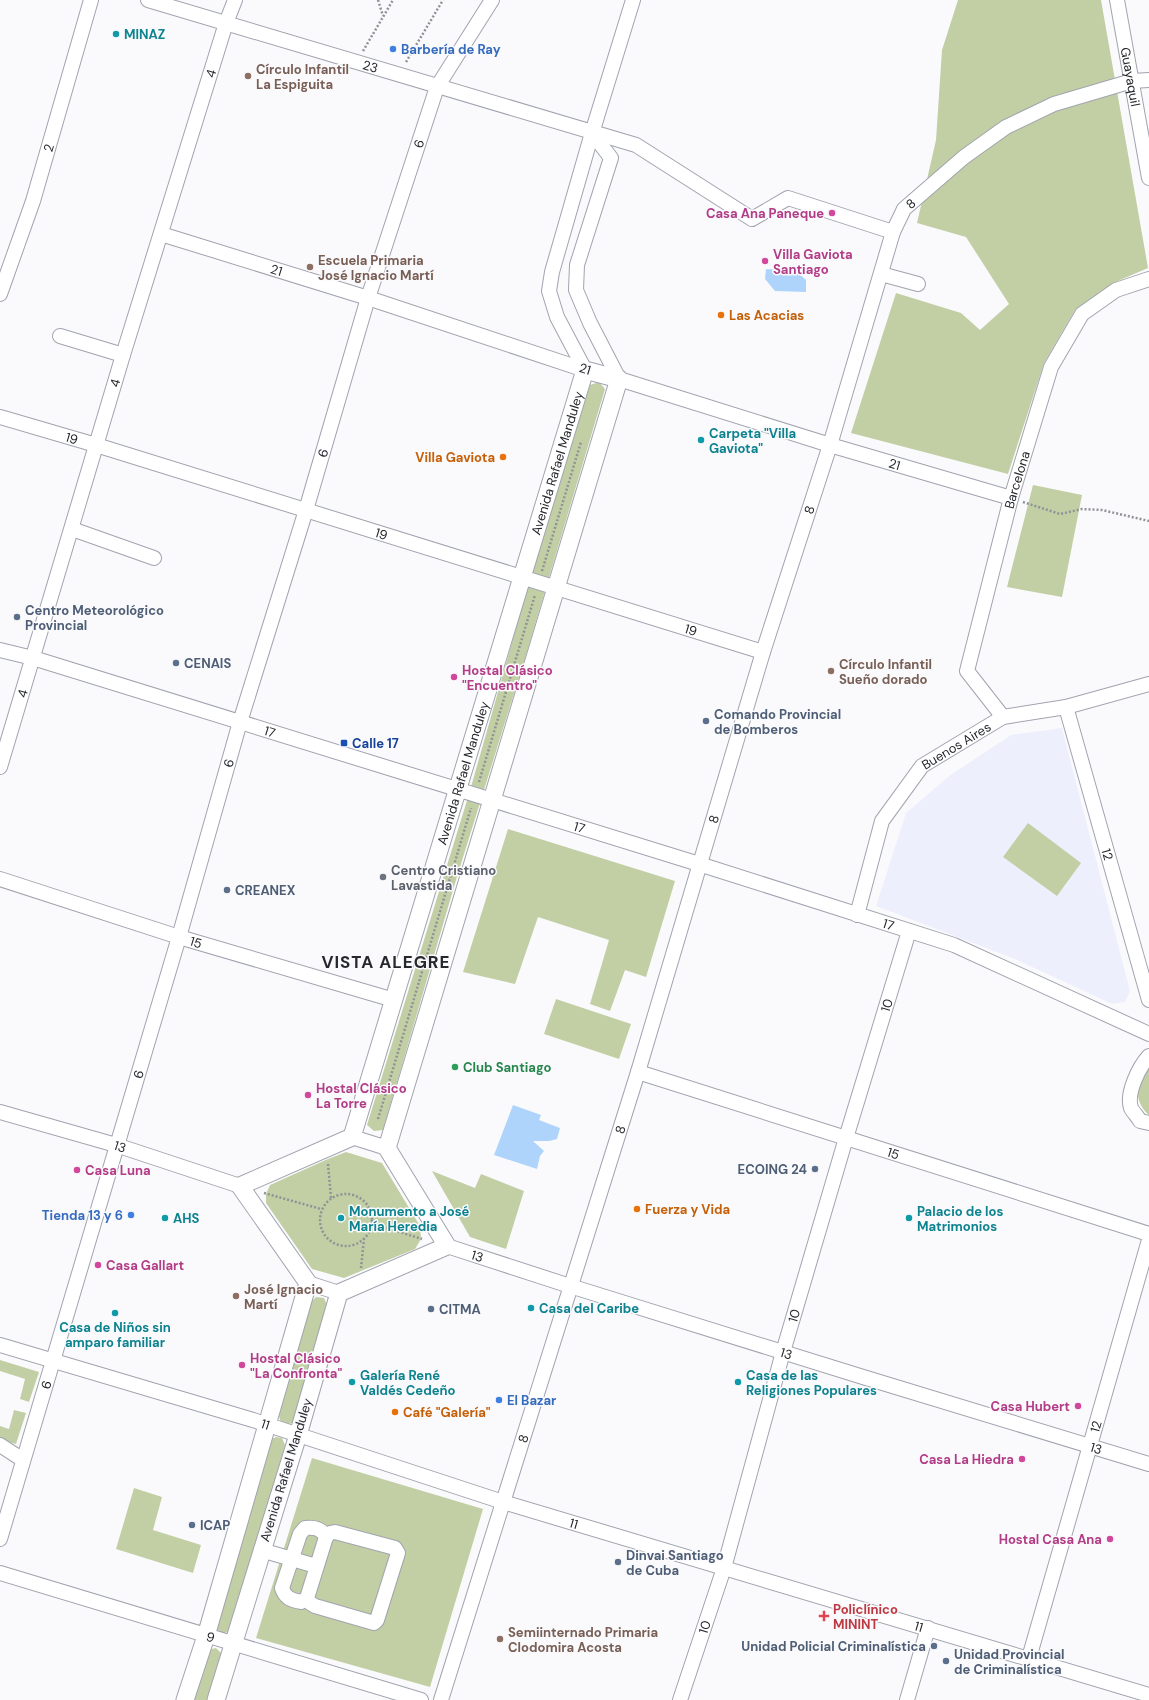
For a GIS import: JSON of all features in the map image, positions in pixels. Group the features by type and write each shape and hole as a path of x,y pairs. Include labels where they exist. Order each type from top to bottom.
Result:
{"main road":[{"name":"21","path":"585,370 619,379"},
{"name":"Avenida Rafael Manduley","path":"352,1137 585,370"},
{"path":"339,1293 447,1246 387,1148 619,379"},
{"path":"185,1700 206,1636 308,1284 240,1186 352,1137"},
{"name":"Avenida Rafael Manduley","path":"216,1700 261,1550 298,1435 339,1293"}],"street":[{"name":"2","path":"0,294 33,200 91,0"},
{"name":"23","path":"148,0 636,145 752,220 788,198 893,232"},
{"name":"4","path":"0,767 123,355 226,24 235,0"},
{"name":"6","path":"0,1540 116,1145 179,937 240,722 306,510 368,298 437,86 492,0"},
{"path":"585,370 557,316 549,291 552,272 592,133 633,0"},
{"name":"Guayaquil","path":"1117,0 1149,178"},
{"name":"8","path":"441,1700 638,1072 763,652 832,439 893,232 904,209 964,157 1006,127 1054,104 1132,81 1149,80"},
{"path":"592,133 611,158 577,265 576,290 590,323 619,379"},
{"name":"21","path":"161,234 368,298 585,370"},
{"path":"881,274 918,284"},
{"name":"Barcelona","path":"1003,717 967,671 1011,498 1051,367 1082,314 1116,290 1149,279"},
{"path":"60,336 123,355"},
{"name":"21","path":"619,379 832,439 1011,498"},
{"name":"19","path":"0,417 96,445 763,652"},
{"path":"72,529 154,558"},
{"name":"17","path":"0,650 33,658 240,722 699,864 954,945 1149,1034"},
{"name":"Buenos Aires","path":"857,915 882,821 922,766 1003,717 1066,707 1149,684"},
{"name":"12","path":"1066,707 1149,1000"},
{"name":"15","path":"0,879 179,937 394,1000"},
{"name":"10","path":"680,1700 724,1568 783,1352 846,1138 910,931"},
{"path":"1149,1056 1131,1088 1131,1108 1140,1121 1149,1123"},
{"name":"15","path":"638,1072 1149,1234"},
{"name":"13","path":"0,1112 116,1145 240,1186"},
{"path":"352,1137 387,1148"},
{"name":"12","path":"1029,1658 1149,1240"},
{"name":"13","path":"447,1246 570,1286 1149,1464"},
{"path":"308,1284 339,1293"},
{"name":"11","path":"0,1345 52,1362 267,1425 502,1502 1149,1695"},
{"path":"0,1445 23,1460"},
{"path":"307,1598 310,1603 315,1606 374,1623 377,1620 398,1553 395,1548 335,1532 330,1533 326,1536 307,1598 301,1602 290,1599 284,1594 282,1588 300,1534 305,1528 318,1529 326,1536"},
{"path":"261,1550 291,1560 316,1566"},
{"name":"9","path":"0,1573 421,1700"},
{"path":"907,1700 928,1628"}],"path":[{"path":"378,0 383,17"},
{"path":"356,62 393,0"},
{"path":"378,69 406,62 443,0"},
{"path":"377,1123 581,441"},
{"path":"1011,498 1060,514 1082,509 1102,510 1149,522"},
{"path":"327,1148 331,1198"},
{"path":"240,1186 321,1209"},
{"path":"359,1284 364,1239 369,1231 371,1223 370,1209 360,1197 345,1193 331,1198 321,1209 320,1225 323,1233 335,1244 343,1246 351,1245 364,1239"},
{"path":"371,1223 447,1246"}],"shaded area":[{"path":"1062,728 1130,991 1125,1002 1112,1004 1015,959 876,906 906,813 949,776 1011,735"}],"green space":[{"path":"958,0 1101,0 1148,268 1113,283 1075,310 1044,363 1008,474 851,433 896,293 961,313 980,330 1009,304 966,237 917,223 936,140 942,50"},
{"path":"599,382 605,389 525,658 456,880 383,1130 374,1131 367,1125 469,794 530,579 590,385"},
{"path":"1033,485 1082,495 1062,597 1007,587"},
{"path":"1028,823 1081,863 1057,896 1003,857"},
{"path":"508,829 675,881 646,977 625,970 610,1011 590,1004 609,940 538,917 515,984 463,972"},
{"path":"556,999 631,1024 619,1059 544,1034"},
{"path":"1149,1068 1149,1115 1144,1110 1138,1098 1138,1085 1144,1073"},
{"path":"346,1152 382,1163 420,1226 421,1239 415,1249 344,1278 312,1269 266,1203 266,1194 270,1185"},
{"path":"432,1171 475,1188 481,1174 524,1191 506,1249 470,1237"},
{"path":"316,1297 324,1298 327,1305 293,1422 288,1425 281,1423 279,1416 312,1301"},
{"path":"0,1360 39,1372 29,1402 20,1399 25,1379 0,1371"},
{"path":"14,1410 26,1413 16,1444 0,1440 0,1426 9,1429"},
{"path":"276,1437 282,1438 285,1445 231,1628 228,1632 223,1633 216,1629 271,1439"},
{"path":"312,1458 483,1509 430,1687 256,1638"},
{"path":"134,1488 162,1497 153,1530 201,1545 193,1573 116,1549"},
{"path":"216,1648 222,1654 208,1700 192,1700 211,1649"}],"water":[{"path":"766,269 796,271 806,280 806,292 775,291 765,279"},
{"path":"513,1105 541,1115 539,1120 560,1128 557,1139 549,1141 533,1141 544,1151 540,1156 537,1169 494,1155"}],"place":[{"name":"MINAZ","path":"116,34"},
{"name":"Barbería de Ray","path":"393,49"},
{"name":"Círculo Infantil La Espiguita","path":"248,76"},
{"name":"Casa Ana Paneque","path":"832,213"},
{"name":"Villa Gaviota Santiago","path":"765,261"},
{"name":"Escuela Primaria José Ignacio Martí","path":"310,267"},
{"name":"Las Acacias","path":"721,315"},
{"name":"Carpeta \"Villa Gaviota\"","path":"701,440"},
{"name":"Villa Gaviota","path":"503,457"},
{"name":"Centro Meteorológico Provincial","path":"17,617"},
{"name":"CENAIS","path":"176,663"},
{"name":"Círculo Infantil Sueño dorado","path":"831,671"},
{"name":"Hostal Clásico \"Encuentro\"","path":"454,677"},
{"name":"Comando Provincial de Bomberos","path":"706,721"},
{"name":"Calle 17","path":"344,743"},
{"name":"Centro Cristiano Lavastida","path":"383,877"},
{"name":"CREANEX","path":"227,890"},
{"name":"Club Santiago","path":"455,1067"},
{"name":"Hostal Clásico La Torre","path":"308,1095"},
{"name":"ECOING 24","path":"815,1169"},
{"name":"Casa Luna","path":"77,1170"},
{"name":"Fuerza y Vida","path":"637,1209"},
{"name":"Tienda 13 y 6","path":"131,1215"},
{"name":"AHS","path":"165,1218"},
{"name":"Monumento a José María Heredia","path":"341,1218"},
{"name":"Palacio de los Matrimonios","path":"909,1218"},
{"name":"Casa Gallart","path":"98,1265"},
{"name":"José Ignacio Martí","path":"236,1296"},
{"name":"Casa del Caribe","path":"531,1308"},
{"name":"CITMA","path":"431,1309"},
{"name":"Casa de Niños sin amparo familiar","path":"115,1313"},
{"name":"Hostal Clásico \"La Confronta\"","path":"242,1365"},
{"name":"Galería René Valdés Cedeño","path":"352,1382"},
{"name":"Casa de las Religiones Populares","path":"738,1382"},
{"name":"El Bazar","path":"499,1400"},
{"name":"Casa Hubert","path":"1078,1406"},
{"name":"Café \"Galería\"","path":"395,1412"},
{"name":"Casa La Hiedra","path":"1022,1459"},
{"name":"ICAP","path":"192,1525"},
{"name":"Hostal Casa Ana","path":"1110,1539"},
{"name":"Dinvai Santiago de Cuba","path":"618,1562"},
{"name":"Policlínico MININT","path":"824,1616"},
{"name":"Semiinternado Primaria Clodomira Acosta","path":"500,1639"},
{"name":"Unidad Policial Criminalística","path":"934,1646"},
{"name":"Unidad Provincial de Criminalística","path":"946,1661"}],"district":[{"name":"VISTA ALEGRE","path":"386,962"}]}
